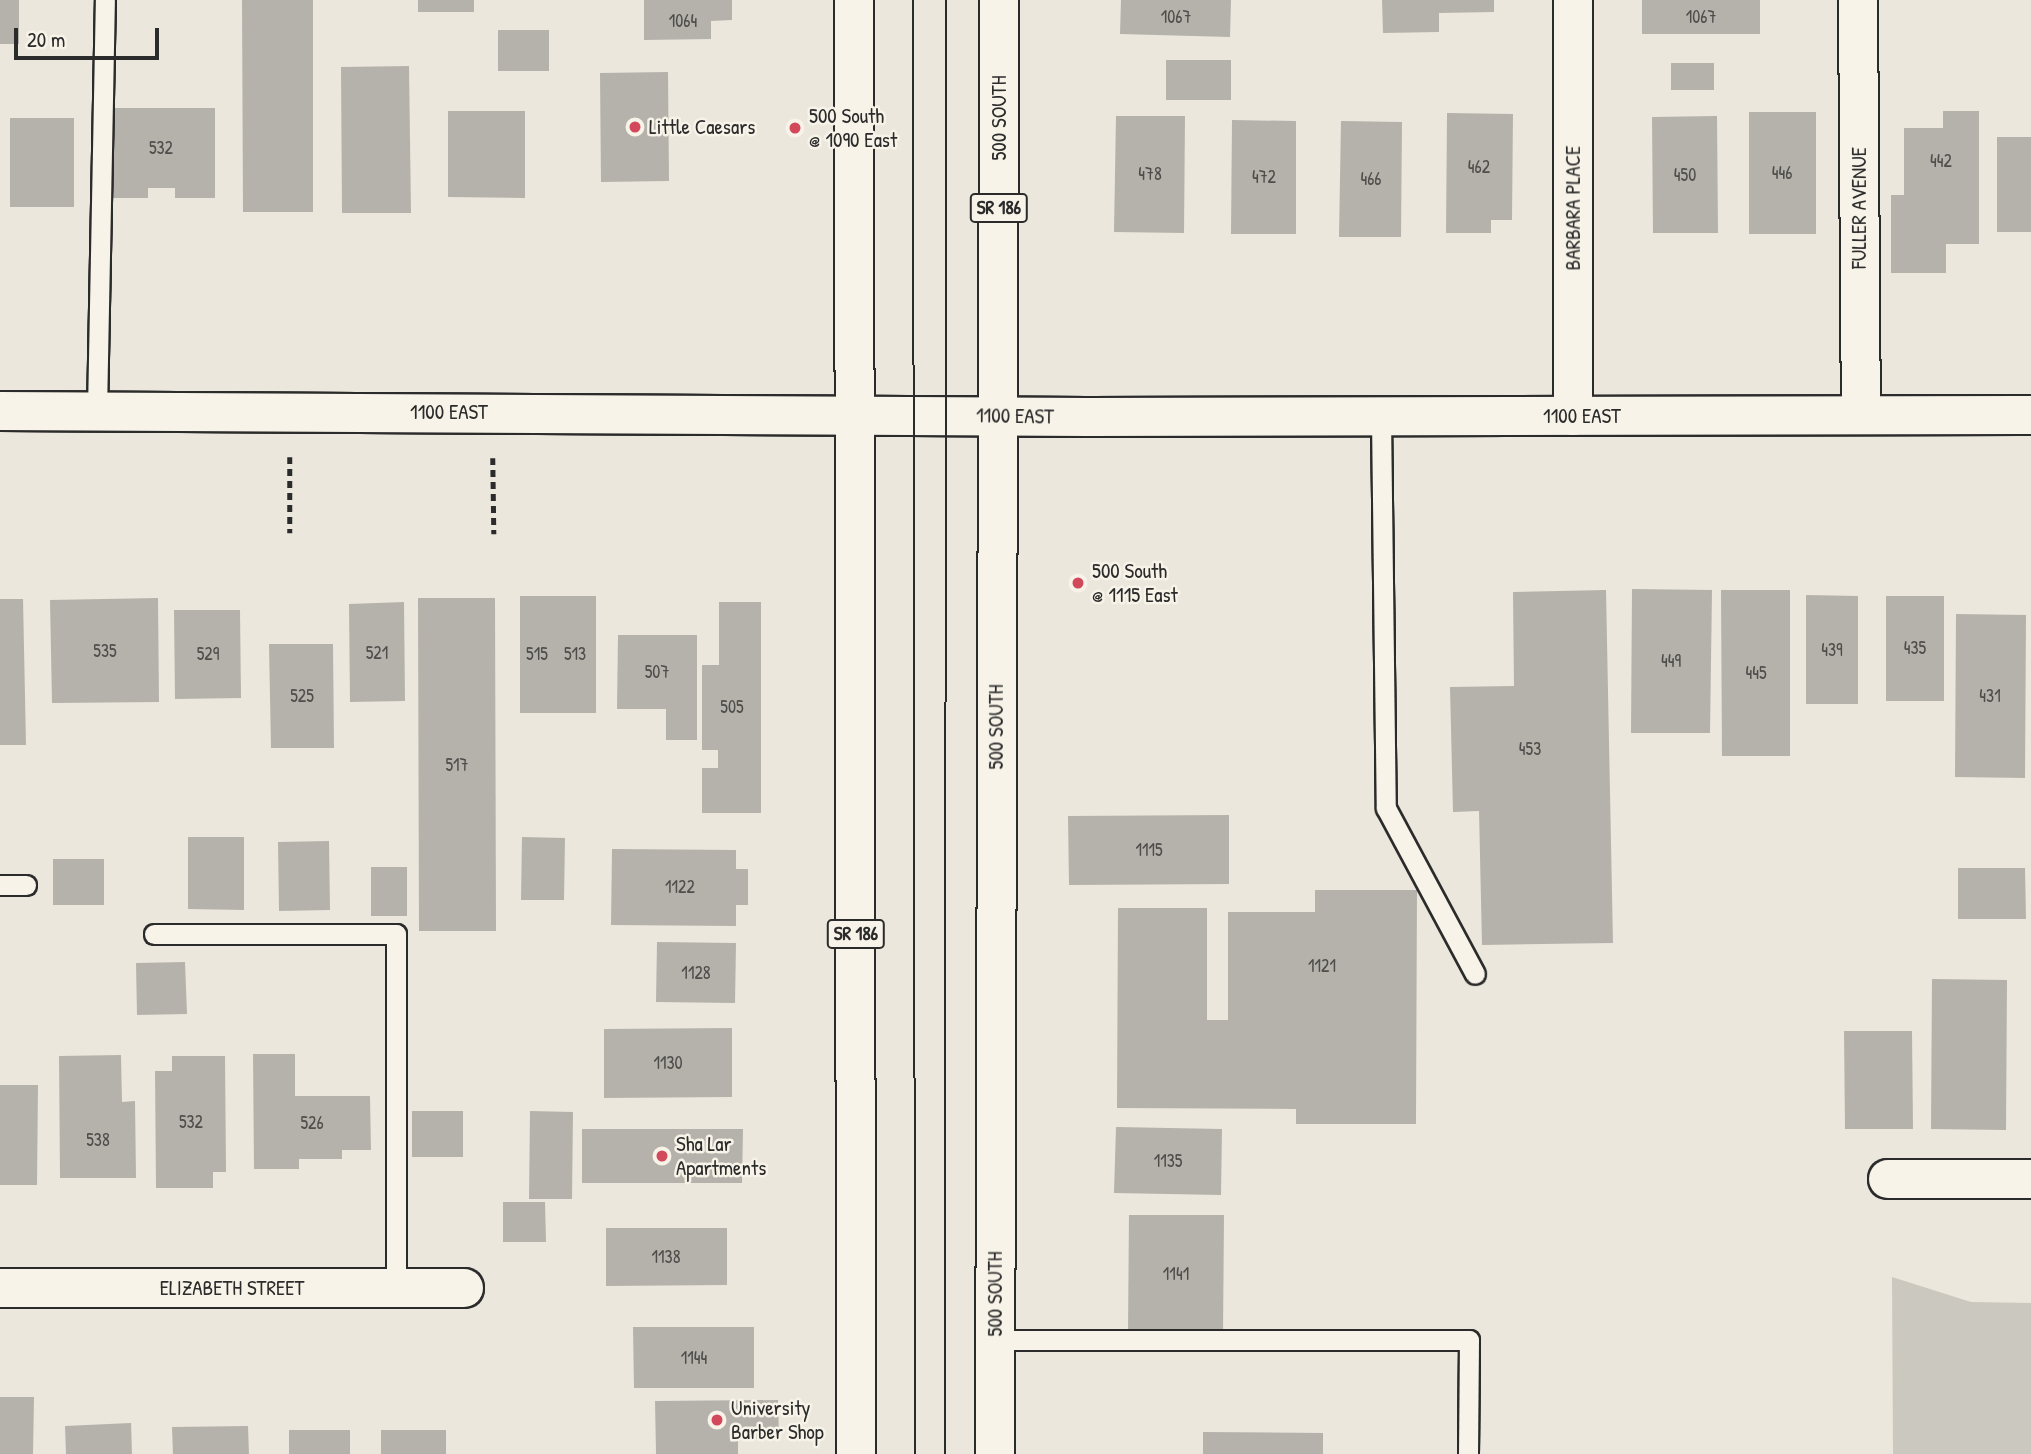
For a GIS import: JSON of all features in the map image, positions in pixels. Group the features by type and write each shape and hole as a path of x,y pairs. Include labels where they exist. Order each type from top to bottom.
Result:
{"street":[{"name":"SR 186","path":"854,0 857,414 856,1454"},
{"name":"500 SOUTH","path":"995,1454 999,0"},
{"name":"BARBARA PLACE","path":"1573,0 1573,416"},
{"name":"FULLER AVENUE","path":"1858,0 1861,415"},
{"name":"1100 EAST","path":"0,411 999,416 2031,415"},
{"path":"1888,1179 2031,1179"},
{"name":"ELIZABETH STREET","path":"0,1288 464,1288"}],"lane":[{"path":"97,411 106,0"},
{"path":"1381,416 1386,808 1475,974"},
{"path":"0,885 26,885"},
{"path":"154,934 396,934 397,1288"},
{"path":"995,1340 1469,1340 1468,1454"}],"path":[{"path":"290,412 290,533"},
{"path":"492,412 494,534"}],"shaded area":[{"path":"1892,1277 1971,1302 2031,1303 2031,1454 1893,1454"}],"building":[{"path":"0,0 19,0 19,44 0,44"},
{"path":"242,0 313,0 313,212 243,212"},
{"path":"418,0 474,0 474,12 418,12"},
{"path":"644,0 732,0 732,20 711,21 711,39 644,40"},
{"path":"1121,0 1231,0 1230,37 1120,34"},
{"path":"1382,0 1494,0 1494,12 1439,13 1439,32 1383,33"},
{"path":"1642,0 1760,0 1760,34 1642,34"},
{"path":"498,30 549,30 549,71 498,71"},
{"path":"1166,60 1231,60 1231,100 1166,100"},
{"path":"1671,63 1714,63 1714,90 1671,90"},
{"path":"409,66 411,213 342,213 341,67"},
{"name":"Little Caesars","path":"668,72 669,181 601,182 600,73"},
{"path":"106,108 215,108 215,198 175,198 175,188 148,188 148,198 106,198"},
{"path":"448,111 525,111 525,198 448,197"},
{"path":"1943,111 1979,111 1979,244 1946,244 1946,273 1891,273 1891,195 1904,195 1904,128 1943,128"},
{"path":"1749,112 1816,112 1816,234 1749,234"},
{"path":"1447,113 1513,114 1512,220 1491,220 1491,233 1446,233"},
{"path":"1116,116 1185,116 1184,233 1114,232"},
{"path":"1717,116 1718,233 1653,233 1652,117"},
{"path":"10,118 74,118 74,207 10,207"},
{"path":"1232,120 1296,121 1296,234 1231,234"},
{"path":"1341,121 1402,122 1401,237 1339,237"},
{"path":"1997,137 2031,137 2031,232 1997,232"},
{"path":"1632,589 1712,590 1710,733 1631,733"},
{"path":"1606,590 1613,943 1482,945 1479,811 1453,812 1450,687 1514,686 1513,592"},
{"path":"1721,590 1790,590 1790,756 1722,756"},
{"path":"1806,595 1858,596 1858,704 1806,704"},
{"path":"520,596 596,596 596,713 520,713"},
{"path":"1886,596 1944,596 1944,701 1886,701"},
{"path":"158,598 159,702 52,703 50,600"},
{"path":"418,598 495,598 496,931 419,931"},
{"path":"0,599 23,599 26,745 0,745"},
{"path":"404,602 405,701 350,702 349,604"},
{"path":"719,602 761,602 761,813 702,813 702,768 718,768 718,750 702,750 702,665 719,665"},
{"path":"174,610 240,610 241,698 175,699"},
{"path":"1956,614 2026,615 2025,778 1955,777"},
{"path":"618,635 697,635 697,740 666,740 666,709 617,709"},
{"path":"269,644 333,644 334,748 271,748"},
{"path":"1229,815 1229,884 1069,885 1068,816"},
{"path":"188,837 244,837 244,910 188,909"},
{"path":"522,837 565,838 564,900 521,900"},
{"path":"329,841 330,910 279,911 278,842"},
{"path":"612,849 736,850 736,869 748,869 748,905 736,905 736,926 611,925"},
{"path":"53,859 104,859 104,905 53,905"},
{"path":"371,867 407,867 407,916 371,916"},
{"path":"1958,868 2025,868 2026,919 1958,919"},
{"path":"1315,890 1417,890 1416,1124 1296,1124 1296,1109 1117,1108 1118,908 1207,908 1207,1020 1228,1020 1228,912 1315,912"},
{"path":"657,942 736,943 735,1003 656,1002"},
{"path":"185,962 187,1014 137,1015 136,963"},
{"path":"1932,979 2007,980 2006,1130 1931,1129"},
{"path":"732,1028 732,1097 604,1098 604,1029"},
{"path":"1844,1031 1912,1031 1913,1129 1845,1129"},
{"path":"253,1054 295,1054 295,1096 370,1096 371,1150 342,1150 342,1159 299,1159 299,1169 254,1169"},
{"path":"121,1055 122,1102 135,1101 136,1178 60,1178 59,1056"},
{"path":"172,1056 225,1056 226,1172 213,1172 213,1188 156,1188 155,1071 172,1071"},
{"path":"0,1085 38,1085 37,1185 0,1185"},
{"path":"412,1111 463,1111 463,1157 412,1157"},
{"path":"530,1111 573,1112 572,1199 529,1199"},
{"path":"1116,1127 1222,1129 1221,1195 1114,1193"},
{"name":"Sha Lar Apartments","path":"582,1129 743,1129 742,1183 582,1183"},
{"path":"503,1202 545,1202 546,1242 503,1242"},
{"path":"1129,1215 1224,1215 1223,1333 1128,1332"},
{"path":"606,1228 727,1228 727,1285 606,1286"},
{"path":"633,1327 754,1327 754,1388 634,1388"},
{"path":"0,1397 34,1397 33,1454 0,1454"},
{"name":"University Barber Shop","path":"778,1400 779,1439 738,1439 738,1454 656,1454 655,1401"},
{"path":"131,1423 132,1454 66,1454 65,1426"},
{"path":"248,1426 249,1454 173,1454 172,1427"},
{"path":"289,1430 350,1430 350,1454 289,1454"},
{"path":"381,1430 446,1430 446,1454 381,1454"},
{"path":"1203,1432 1323,1433 1323,1454 1203,1454"}],"tram line":[{"path":"913,0 915,1454"},
{"path":"945,1454 946,0"}],"place":[{"name":"Little Caesars","path":"635,127"},
{"name":"500 South @ 1090 East","path":"795,128"},
{"name":"500 South @ 1115 East","path":"1078,583"},
{"name":"Sha Lar Apartments","path":"662,1156"},
{"name":"University Barber Shop","path":"717,1420"}]}
